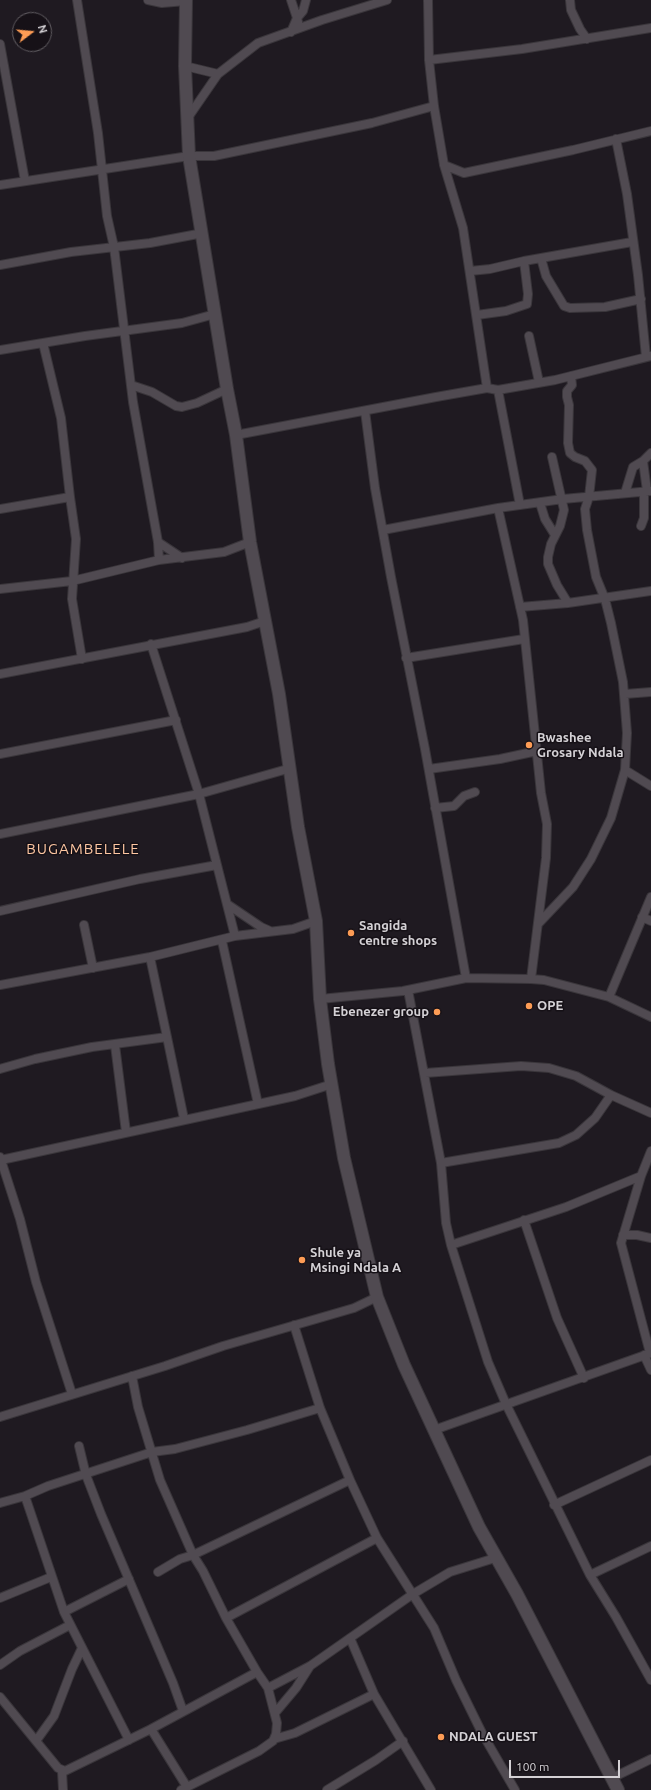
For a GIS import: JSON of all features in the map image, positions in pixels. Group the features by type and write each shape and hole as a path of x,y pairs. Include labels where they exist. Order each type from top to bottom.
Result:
{"street":[{"path":"77,0 108,216 114,247 131,385 158,542 159,560"},
{"path":"148,0 162,3 186,1 185,66 189,156 236,435 250,542 291,768 298,827 316,921 320,999 344,1158 377,1297 404,1365 495,1558 517,1594 618,1790"},
{"path":"291,0 302,28"},
{"path":"291,32 297,18 304,11 306,0"},
{"path":"187,120 218,74 258,43 269,37 291,32 387,0"},
{"path":"428,0 429,60 434,106 444,165 463,228 487,388"},
{"path":"570,0 571,10 580,29 588,39"},
{"path":"429,60 522,49 651,28"},
{"path":"0,42 25,181"},
{"path":"185,66 218,74"},
{"path":"0,185 189,156 214,156 372,123 434,106"},
{"path":"444,165 464,173 573,150 651,131"},
{"path":"236,435 487,388 498,390 571,376 648,356 632,242 627,194 616,139"},
{"path":"0,265 71,252 114,247 202,233"},
{"path":"470,271 490,269 524,261 632,242"},
{"path":"541,258 546,276 564,306 570,308 605,307 641,299"},
{"path":"477,315 506,311 527,304 528,294 524,261"},
{"path":"0,350 124,330 182,323 215,314"},
{"path":"529,336 539,382"},
{"path":"43,343 61,418 76,539 72,581 74,617 82,659"},
{"path":"538,924 573,887 591,859 611,818 624,770 627,733 625,694 605,599 596,577 587,530 585,509 589,497 592,470 584,461 575,458 570,453 568,443 569,405 567,391 572,385 571,376"},
{"path":"131,385 152,392 176,406 182,407 197,403 227,388"},
{"path":"498,390 520,505"},
{"path":"365,411 382,530 429,769 466,978"},
{"path":"625,493 633,467 651,453"},
{"path":"552,456 563,499 564,510 562,521 549,551 548,564 563,596 568,603"},
{"path":"640,526 644,518 647,491 642,461"},
{"path":"382,530 498,508 563,499 647,491"},
{"path":"0,509 70,497"},
{"path":"540,503 545,519 555,535"},
{"path":"498,508 520,607 547,824 546,858 531,979"},
{"path":"158,542 182,558"},
{"path":"0,589 72,581 159,560 224,552 250,542"},
{"path":"520,607 605,599 651,592"},
{"path":"0,674 82,659 151,644 247,627 265,621"},
{"path":"406,658 524,639"},
{"path":"151,644 199,794 235,936"},
{"path":"625,694 651,692"},
{"path":"0,754 176,720"},
{"path":"429,769 500,759 537,751"},
{"path":"0,834 199,794 291,768"},
{"path":"624,770 651,786"},
{"path":"435,808 454,806 464,796 475,792"},
{"path":"0,911 140,879 217,865"},
{"path":"609,997 651,898"},
{"path":"227,904 261,927 270,931"},
{"path":"642,917 651,921"},
{"path":"0,986 150,957 222,941 235,936 293,929 316,921"},
{"path":"84,925 93,968"},
{"path":"222,941 258,1104"},
{"path":"150,957 184,1119"},
{"path":"320,999 353,997 408,990 466,978 531,979 544,980 609,997 651,1017"},
{"path":"408,990 441,1163 446,1223 451,1245 488,1362 506,1404 554,1505 590,1576 616,1617 651,1680"},
{"path":"0,1069 69,1052 167,1037"},
{"path":"115,1045 126,1132"},
{"path":"425,1073 521,1066 549,1068 576,1076 611,1095 651,1113"},
{"path":"72,1394 36,1282 20,1219 0,1158 295,1096 332,1084"},
{"path":"441,1163 559,1143 576,1135 595,1118 611,1095"},
{"path":"651,1151 640,1176 623,1235 621,1249 651,1370"},
{"path":"451,1245 586,1199 640,1176"},
{"path":"524,1220 557,1318 584,1378"},
{"path":"623,1235 637,1235 651,1238"},
{"path":"0,1417 294,1325 354,1308 377,1297"},
{"path":"294,1325 320,1408 350,1480 377,1538 434,1628 472,1713 515,1790"},
{"path":"434,1430 648,1354"},
{"path":"132,1376 138,1407 160,1480 193,1555 204,1571 226,1618 257,1672 268,1688 277,1723 274,1739"},
{"path":"0,1503 152,1452 175,1449 247,1430 320,1408"},
{"path":"79,1446 86,1475 173,1683 183,1711"},
{"path":"554,1505 651,1460"},
{"path":"158,1572 176,1561 193,1555 350,1480"},
{"path":"24,1496 64,1612 129,1740"},
{"path":"226,1618 377,1538"},
{"path":"590,1576 651,1546"},
{"path":"268,1688 310,1666 413,1594 454,1570 495,1558"},
{"path":"0,1598 51,1577"},
{"path":"64,1612 129,1579"},
{"path":"0,1665 20,1651 70,1625"},
{"path":"350,1638 374,1694 431,1790"},
{"path":"36,1741 54,1716 72,1669 82,1648"},
{"path":"275,1713 296,1688 310,1666"},
{"path":"62,1771 68,1770 151,1729 257,1672"},
{"path":"151,1729 184,1788 259,1751 274,1739 294,1733 374,1694"},
{"path":"0,1697 62,1771 63,1790"},
{"path":"327,1790 376,1760 403,1741"},
{"path":"612,1778 651,1759"}],"place":[{"name":"Bwashee Grosary Ndala","path":"529,745"},
{"name":"Sangida centre shops","path":"351,933"},
{"name":"OPE","path":"529,1006"},
{"name":"Ebenezer group","path":"437,1012"},
{"name":"Shule ya Msingi Ndala A","path":"302,1260"},
{"name":"NDALA GUEST","path":"441,1737"}],"district":[{"name":"BUGAMBELELE","path":"83,849"}]}
